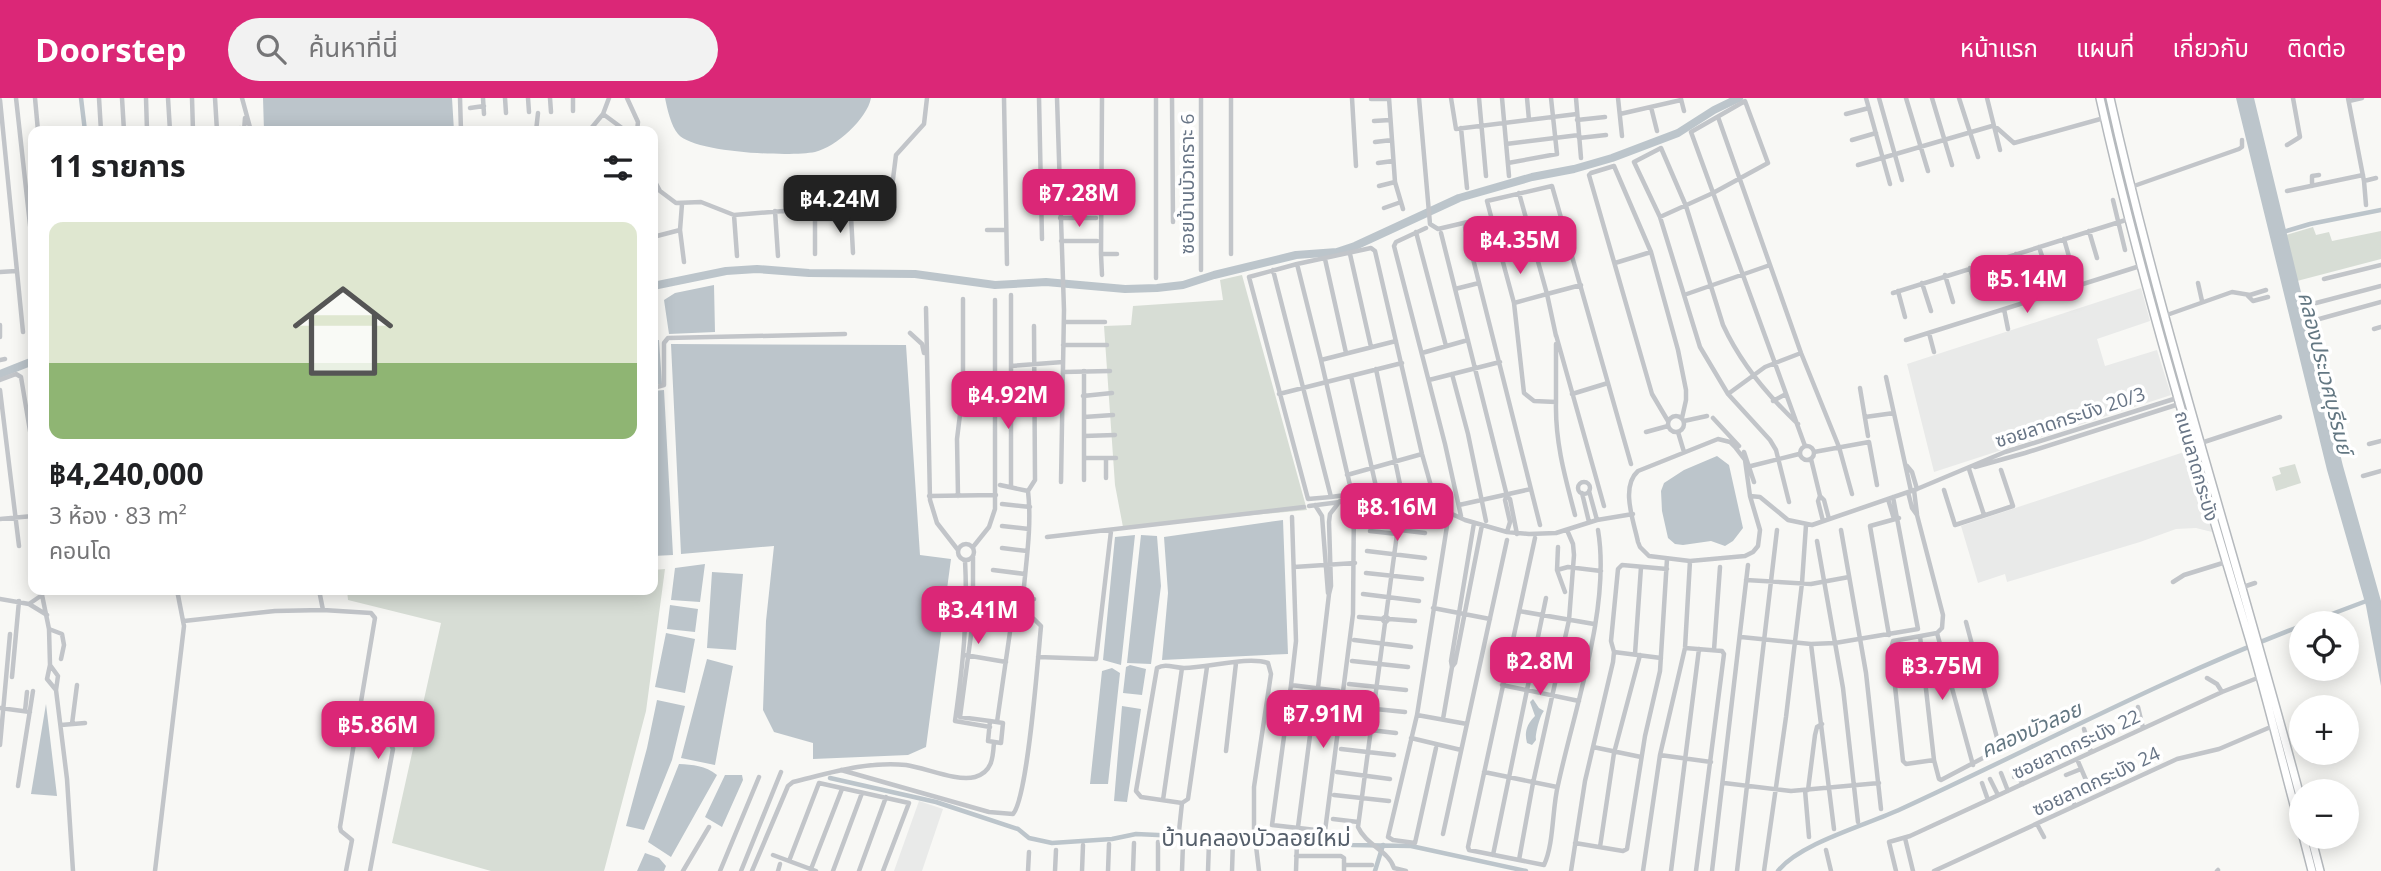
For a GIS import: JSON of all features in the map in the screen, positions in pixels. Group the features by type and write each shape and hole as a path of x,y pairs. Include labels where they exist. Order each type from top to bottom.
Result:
{"main road":[{"name":"ถนนลาดกระบัง","path":"2101,98 2135,247 2178,401 2295,779"},
{"name":"ถนนลาดกระบัง","path":"2110,98 2163,316 2243,587 2250,628"},
{"path":"2135,247 2144,244"},
{"path":"2215,525 2224,522"},
{"name":"ถนนลาดกระบัง","path":"2261,665 2260,677 2289,786"},
{"path":"2306,849 2312,871"},
{"path":"2314,849 2320,871"}],"street":[{"path":"16,98 28,211"},
{"path":"34,98 37,126"},
{"path":"99,98 101,126"},
{"path":"122,98 124,126"},
{"path":"146,98 147,126"},
{"path":"169,98 170,126"},
{"path":"192,98 193,126"},
{"path":"215,98 217,126"},
{"path":"242,98 249,126"},
{"path":"460,98 461,126"},
{"path":"483,98 484,114"},
{"path":"505,98 506,113"},
{"path":"528,98 529,112"},
{"path":"550,98 551,112"},
{"path":"573,98 573,111"},
{"path":"594,126 603,114 609,98"},
{"path":"627,98 638,126"},
{"path":"658,187 676,203 701,202 734,215 784,211 816,219 851,216 869,209 883,199 892,187 896,155 924,124 927,98"},
{"path":"1004,98 1007,264"},
{"path":"1039,98 1042,239"},
{"path":"1057,98 1064,310 1061,482"},
{"path":"1102,98 1102,275"},
{"path":"1156,98 1156,278"},
{"path":"1172,98 1172,222"},
{"name":"ซอยบ้านบัวเกราะ 6","path":"1201,98 1202,270"},
{"path":"1231,98 1231,254"},
{"path":"1352,98 1356,166"},
{"path":"1371,99 1389,98 1395,183 1403,209"},
{"path":"1419,98 1429,219 1432,226 1438,229 1472,221"},
{"path":"1451,98 1454,128 1553,117 1605,117"},
{"path":"1479,98 1486,176"},
{"path":"1502,98 1509,176"},
{"path":"1527,98 1529,120"},
{"path":"1508,163 1556,155 1551,98"},
{"path":"1576,98 1581,158"},
{"path":"1618,98 1622,136"},
{"path":"1866,98 1890,184"},
{"path":"1879,98 1902,180"},
{"path":"1906,98 1928,172"},
{"path":"1932,98 1952,165"},
{"path":"1959,98 1978,157"},
{"path":"1987,98 2000,150"},
{"path":"2287,145 2300,136 2293,98"},
{"path":"2362,98 2349,100 2364,178 2366,205"},
{"path":"1620,114 1681,99 1684,111"},
{"path":"0,100 23,332"},
{"path":"1660,217 1713,193 1768,161 1746,102 1690,132 1713,193 1774,362 1798,424 1805,446"},
{"path":"470,107 484,106"},
{"path":"1651,107 1657,131"},
{"path":"1846,114 1869,108"},
{"path":"537,126 538,113"},
{"path":"603,114 619,126"},
{"path":"243,126 246,117"},
{"path":"1718,117 1801,353 1839,447 1852,495"},
{"path":"1994,126 2014,143 2105,118"},
{"path":"1374,121 1390,120"},
{"path":"1858,164 1994,126"},
{"path":"1461,128 1467,188"},
{"path":"1852,140 1876,134"},
{"path":"1506,144 1555,137 1606,135"},
{"path":"1375,142 1392,140"},
{"path":"2130,187 2239,149 2242,147 2242,140"},
{"path":"1789,502 1770,440 1728,394 1700,347 1660,217 1634,162 1661,148 1686,206 1727,332 1752,375 1773,401 1798,424"},
{"path":"1378,163 1393,161"},
{"path":"1616,167 1651,252 1683,377 1686,400 1682,429 1678,432 1673,432 1652,394 1589,175 1591,173 1616,167"},
{"path":"2312,186 2312,176 2319,174"},
{"path":"24,178 28,178"},
{"path":"2287,191 2376,178"},
{"path":"1379,186 1395,183"},
{"path":"1499,243 1488,201 1552,186 1631,464"},
{"path":"1519,193 1604,506"},
{"path":"1059,195 1097,195"},
{"path":"2113,200 2125,250"},
{"path":"1384,208 1401,202"},
{"path":"682,204 680,230 684,262"},
{"path":"775,211 778,256"},
{"path":"734,215 737,256"},
{"path":"851,216 853,253"},
{"path":"1060,218 1096,218"},
{"path":"815,254 816,219"},
{"path":"1905,317 1896,292 2129,219"},
{"path":"1465,227 1540,525"},
{"path":"1426,228 1396,242 1394,246 1461,516"},
{"path":"658,236 680,230"},
{"path":"987,230 1006,230"},
{"path":"2090,231 2097,258"},
{"path":"1416,232 1446,346"},
{"path":"1441,233 1517,534"},
{"path":"2064,239 2072,267"},
{"path":"1060,241 1097,241"},
{"path":"2039,247 2048,274"},
{"path":"1297,264 1352,495 1308,499 1249,279 1250,276 1273,270 1297,264 1350,254 1371,248 1375,251 1433,493"},
{"path":"1615,262 1651,252"},
{"path":"1101,254 1117,254"},
{"path":"1350,254 1371,347"},
{"path":"2016,254 2024,280"},
{"path":"1501,255 1514,303 1524,393 1534,401 1556,402"},
{"path":"1325,259 1346,353"},
{"path":"1992,261 2001,288"},
{"path":"1684,295 1770,265"},
{"path":"2324,279 2381,265"},
{"path":"1906,340 2140,266"},
{"path":"1970,268 1976,289"},
{"path":"1273,270 1331,496"},
{"path":"0,272 16,271"},
{"path":"1945,275 1953,302"},
{"path":"1455,289 1479,283"},
{"path":"1922,283 1931,311"},
{"path":"2198,283 2202,301"},
{"path":"1514,303 1580,285"},
{"path":"2316,303 2381,286"},
{"path":"2163,316 2236,292 2248,295 2266,290"},
{"path":"1011,487 1012,295"},
{"path":"2248,295 2253,301 2268,298"},
{"path":"958,496 957,439 963,390 963,299"},
{"path":"990,724 988,741 1001,743 1003,723 955,721 959,714 973,620 973,547 989,527 995,509 995,300"},
{"path":"2312,321 2381,302"},
{"path":"926,308 929,496 937,523 965,560 966,655"},
{"path":"2004,309 2008,329"},
{"path":"1064,321 1105,322"},
{"path":"0,325 0,337"},
{"path":"1023,597 1029,529 1028,491 1035,480 1034,326"},
{"path":"2374,329 2381,327"},
{"path":"910,333 922,344 927,361"},
{"path":"1929,333 1934,352"},
{"path":"658,386 664,385 664,343 668,338 845,334"},
{"path":"1556,335 1557,441 1575,514"},
{"path":"1422,353 1468,340"},
{"path":"1321,360 1395,341"},
{"path":"1063,345 1107,345"},
{"path":"1728,394 1774,362 1801,353"},
{"path":"1011,366 1063,362"},
{"path":"1429,380 1500,362"},
{"path":"1279,394 1402,363"},
{"path":"1376,369 1402,494"},
{"path":"1084,371 1084,480"},
{"path":"1063,372 1110,371"},
{"path":"0,380 16,374 21,377 28,419"},
{"path":"1443,719 1484,523 1482,500 1452,374"},
{"path":"1351,376 1377,491"},
{"path":"1556,382 1562,376 1568,380"},
{"path":"1886,377 1913,491 1913,508 1917,514 1943,615 1942,628 1937,633 1893,641 1891,645 1903,761 1906,764 1934,760"},
{"path":"1572,394 1608,383"},
{"path":"1860,388 1867,436"},
{"path":"0,390 19,546"},
{"path":"1083,396 1112,393"},
{"path":"1773,401 1786,394"},
{"name":"ซอยลาดกระบัง 20/3","path":"1806,525 2178,401"},
{"path":"1865,417 1894,413"},
{"path":"1084,417 1113,415"},
{"path":"1646,432 1668,423 1674,415 1683,420 1710,417 1743,451 1751,466 1754,482"},
{"name":"ซอยลาดกระบัง 20/3","path":"1972,468 1984,460 2023,446 2131,416"},
{"path":"2201,443 2280,417"},
{"path":"2089,426 2091,432"},
{"path":"1678,432 1684,452"},
{"path":"1084,436 1115,435"},
{"path":"1718,439 1730,442 1740,451 1745,460 1750,496 1761,537 1756,550 1745,556 1690,561 1649,556 1640,547 1629,490 1635,474 1684,452 1718,439"},
{"path":"2369,444 2381,441"},
{"path":"1814,452 1869,442 1877,485"},
{"path":"1805,446 1810,446 1814,452"},
{"path":"1800,454 1805,446"},
{"path":"2023,446 2025,453"},
{"path":"1814,452 1811,459 1823,521"},
{"path":"2005,452 2007,459"},
{"path":"1347,475 1422,454"},
{"path":"1751,466 1800,454"},
{"path":"1800,454 1805,460 1811,459"},
{"path":"1084,458 1116,458"},
{"path":"1106,458 1106,478"},
{"path":"1972,468 1984,515"},
{"path":"1944,489 1955,524 2012,506 2001,470"},
{"path":"2363,476 2381,471"},
{"path":"1589,522 1580,491 1581,482 1586,482 1589,488 1597,520"},
{"path":"1569,492 1597,484"},
{"path":"1000,485 1028,491"},
{"path":"1459,505 1531,489"},
{"path":"1047,537 1402,494 1474,523 1484,523 1517,534 1567,530 1597,520 1633,514"},
{"path":"929,496 996,495"},
{"path":"1507,496 1505,500 1510,526 1507,532"},
{"path":"1750,496 1760,497 1788,520 1806,525 1795,643 1764,871"},
{"path":"1820,496 1824,499 1829,519"},
{"path":"1741,637 1811,644 1835,643 1916,630 1919,627 1891,498"},
{"path":"1292,517 1296,640 1272,825 1325,831 1353,614 1354,499"},
{"path":"1328,564 1330,514 1341,500"},
{"path":"1423,501 1424,522"},
{"path":"1002,504 1030,507"},
{"path":"1309,506 1322,516 1331,588 1318,688"},
{"path":"1378,508 1397,508 1398,532 1364,798 1358,822 1362,834 1390,858 1394,868 1406,871"},
{"path":"0,519 28,517"},
{"path":"1889,635 1870,526 1896,518"},
{"path":"1452,667 1458,613 1474,523"},
{"path":"1002,526 1029,529"},
{"path":"1436,748 1415,842 1392,840 1388,837 1417,715 1447,526"},
{"path":"1519,860 1569,620 1574,568 1573,544 1567,530"},
{"path":"1535,538 1468,849 1545,864 1557,787 1579,701 1594,624 1601,571 1598,530"},
{"path":"1737,871 1777,530"},
{"path":"1840,530 1860,639 1881,809"},
{"path":"1038,657 1096,660 1111,531"},
{"path":"1370,531 1425,533"},
{"path":"1443,834 1507,540"},
{"path":"1817,541 1843,688 1857,822"},
{"path":"958,550 964,544 973,547"},
{"path":"1558,547 1557,570 1564,592"},
{"path":"1002,548 1027,551"},
{"path":"1367,551 1425,558"},
{"path":"965,560 973,557"},
{"path":"1575,843 1623,851 1627,849 1641,757 1662,658 1667,559"},
{"path":"1643,871 1660,755 1685,648 1690,561"},
{"path":"2173,582 2184,575 2226,562"},
{"path":"1294,567 1355,563"},
{"path":"1571,871 1614,652 1611,641 1618,569 1622,565 1667,569"},
{"path":"1712,871 1748,565"},
{"path":"1600,847 1614,753 1638,654 1641,567"},
{"path":"1714,650 1720,567"},
{"path":"1557,570 1574,568 1601,571"},
{"path":"993,570 1025,574"},
{"path":"1366,573 1422,579"},
{"path":"1746,580 1802,583 1849,577"},
{"path":"2243,587 2255,583"},
{"path":"990,593 1034,599"},
{"path":"1363,594 1419,601"},
{"path":"29,604 39,595"},
{"path":"43,595 49,629 50,665 47,679 56,690"},
{"path":"155,871 184,621 178,595"},
{"path":"320,595 323,610"},
{"path":"1493,855 1546,598"},
{"path":"0,599 29,604 47,615"},
{"path":"12,677 19,601"},
{"path":"1433,608 1490,620"},
{"path":"184,621 275,611 323,610 371,613 375,618 340,827 352,840 346,871"},
{"path":"1519,611 1594,624"},
{"path":"1359,617 1415,621"},
{"path":"841,769 989,812 1013,814 1017,810 1024,779 1038,657 1041,626 1034,619"},
{"path":"1920,636 1934,760 1940,780 2000,749 1966,622"},
{"path":"997,722 1011,625"},
{"path":"49,629 62,634 64,646 61,659"},
{"path":"1937,633 1973,765"},
{"path":"0,745 10,634"},
{"path":"1354,640 1411,646"},
{"path":"1811,644 1834,829"},
{"path":"1685,648 1714,650 1724,654 1696,871"},
{"path":"1671,871 1699,649"},
{"path":"1614,652 1662,658"},
{"path":"966,655 1006,662"},
{"path":"1352,661 1408,667"},
{"path":"1207,667 1188,799 1182,803 1142,797 1138,795 1136,788 1155,673 1161,665 1182,668 1262,662 1270,665 1254,787 1254,836 1259,871"},
{"path":"1226,751 1236,663"},
{"path":"50,665 58,676 56,690 67,779 73,871"},
{"path":"1948,676 1978,667"},
{"path":"1163,800 1182,668"},
{"name":"ซอยลาดกระบัง 22","path":"1905,838 2260,677"},
{"path":"2207,678 2217,684 2222,692"},
{"path":"1349,684 1406,690"},
{"path":"72,724 77,685"},
{"path":"1291,685 1339,691"},
{"path":"1502,685 1579,701"},
{"path":"27,711 33,691"},
{"path":"18,786 27,692"},
{"path":"1289,702 1337,709"},
{"path":"1298,827 1314,705"},
{"path":"1346,706 1405,712"},
{"path":"2137,707 2143,728"},
{"path":"2,709 27,711"},
{"path":"1417,715 1467,724"},
{"path":"61,725 85,723"},
{"path":"1809,837 1807,790 1815,735 1817,727 1822,723"},
{"name":"ซอยลาดกระบัง 24","path":"1934,871 2185,756 2219,749 2273,726"},
{"path":"1344,727 1396,733"},
{"path":"2084,729 2091,752"},
{"path":"356,732 393,748 370,871"},
{"path":"1411,738 1461,750"},
{"path":"752,871 788,786 793,782 868,765 904,765 962,778 975,778 984,774 990,766 994,742"},
{"path":"1594,747 1641,757"},
{"path":"1340,749 1394,755"},
{"path":"1660,755 1711,762"},
{"path":"2077,759 2086,780"},
{"path":"2066,775 2081,769"},
{"path":"741,871 781,772"},
{"path":"1337,772 1390,779"},
{"path":"1485,772 1557,787"},
{"path":"2001,773 2008,791"},
{"path":"720,871 759,777"},
{"path":"2014,777 2018,777 2023,783"},
{"path":"1990,779 1998,795"},
{"path":"2096,784 2104,781 2109,790"},
{"path":"1724,782 1807,790 1879,783"},
{"path":"789,861 819,783 909,803 883,871"},
{"path":"1982,783 1988,800"},
{"path":"774,855 810,870 843,789"},
{"path":"832,871 862,793"},
{"path":"2069,793 2075,806"},
{"path":"1334,795 1389,801"},
{"path":"859,871 886,797"},
{"path":"1179,831 1182,803"},
{"path":"1333,819 1358,822"},
{"path":"2037,824 2044,837"},
{"path":"683,871 709,827"},
{"path":"1896,871 1889,842 1905,838 1913,871"},
{"path":"1233,840 1233,871"},
{"path":"1296,871 1297,841"},
{"path":"1157,871 1158,842"},
{"path":"1208,871 1209,842"},
{"path":"1133,871 1134,843"},
{"path":"1108,871 1109,844"},
{"path":"1182,871 1183,844"},
{"path":"1082,871 1083,845"},
{"path":"1055,871 1056,850"},
{"path":"1826,850 1832,871"},
{"path":"1028,871 1029,852"},
{"path":"1296,856 1341,856 1344,858 1344,868 1372,865"},
{"path":"778,871 780,863"}],"shaded area":[{"path":"263,98 452,98 454,126 264,126"},
{"path":"665,98 871,98 864,115 832,144 815,152 785,154 722,149 687,140 678,134 673,126"},
{"path":"2236,98 2254,98 2343,466 2381,601 2381,686 2366,606 2327,470"},
{"path":"2313,227 2316,235 2329,232 2332,241 2381,231 2381,259 2297,281 2286,235"},
{"path":"1242,275 1307,510 1123,527 1115,485 1104,326 1131,325 1133,306 1223,300 1220,280"},
{"path":"714,285 715,332 669,334 664,300 675,293"},
{"path":"2141,288 2150,321 2097,339 2105,366 2157,350 2171,395 1934,472 1907,364"},
{"path":"658,340 659,340 662,384 658,384"},
{"path":"671,344 906,345 920,555 951,559 926,747 908,755 813,759 813,743 774,732 763,710 766,621 774,546 681,554"},
{"path":"664,390 673,555 658,556 658,391"},
{"path":"2187,451 2212,532 2196,528 2176,529 2007,582 2005,574 1978,583 1961,526"},
{"path":"1717,456 1729,465 1743,528 1733,541 1725,546 1711,541 1675,544 1668,538 1662,511 1661,491 1664,483 1684,470"},
{"path":"2295,464 2301,483 2276,491 2272,477 2281,474 2279,468"},
{"path":"1283,520 1288,654 1162,660 1168,593 1164,537"},
{"path":"1135,535 1121,665 1103,660 1115,537"},
{"path":"1141,535 1157,536 1161,586 1151,664 1127,663"},
{"path":"705,564 700,602 671,600 675,568"},
{"path":"665,569 646,711 604,871 491,871 392,843 441,623 348,600 348,595 658,595 658,570"},
{"path":"712,572 743,574 736,650 707,648"},
{"path":"670,605 698,609 695,632 667,629"},
{"path":"666,633 695,639 685,693 655,687"},
{"path":"707,659 733,666 715,765 681,758"},
{"path":"1130,665 1146,669 1142,695 1123,693 1126,667"},
{"path":"1112,668 1120,673 1108,784 1090,784 1102,671"},
{"path":"1533,699 1544,711 1536,740 1532,745 1527,743 1526,732 1535,716 1530,702"},
{"path":"657,700 685,706 672,760 644,830 626,826"},
{"path":"46,704 57,796 31,794"},
{"path":"1122,706 1141,709 1127,802 1114,801"},
{"path":"679,764 703,767 717,775 671,857 648,842"},
{"path":"725,775 742,775 743,780 722,827 705,817"},
{"path":"919,801 943,809 922,871 894,871"},
{"path":"645,853 659,858 666,866 664,871 637,871"}],"waterway":[{"path":"81,98 84,126"},
{"path":"658,285 726,271 757,269 809,273 915,274 995,285 1046,282 1125,289 1183,285 1296,255 1337,252 1355,246 1459,198 1612,158 1678,133 1739,98"},
{"path":"2280,233 2310,224 2381,210"},
{"path":"0,374 28,363"},
{"name":"คลองบัวลอย","path":"2340,611 2369,600"},
{"name":"คลองบัวลอย","path":"1778,871 1802,852 1835,835 1901,809 2199,668 2289,631"},
{"path":"830,778 936,802 1018,829 1029,838 1052,843 1112,839 1136,834 1201,837 1262,834 1318,836 1352,845 1411,846 1526,871"},
{"path":"1375,871 1383,845"}],"district":[{"name":"บ้านคลองบัวลอยใหม่","path":"1256,838"}],"water label":[{"name":"คลองประเวศบุรีรมย์","path":"2325,373"}]}
